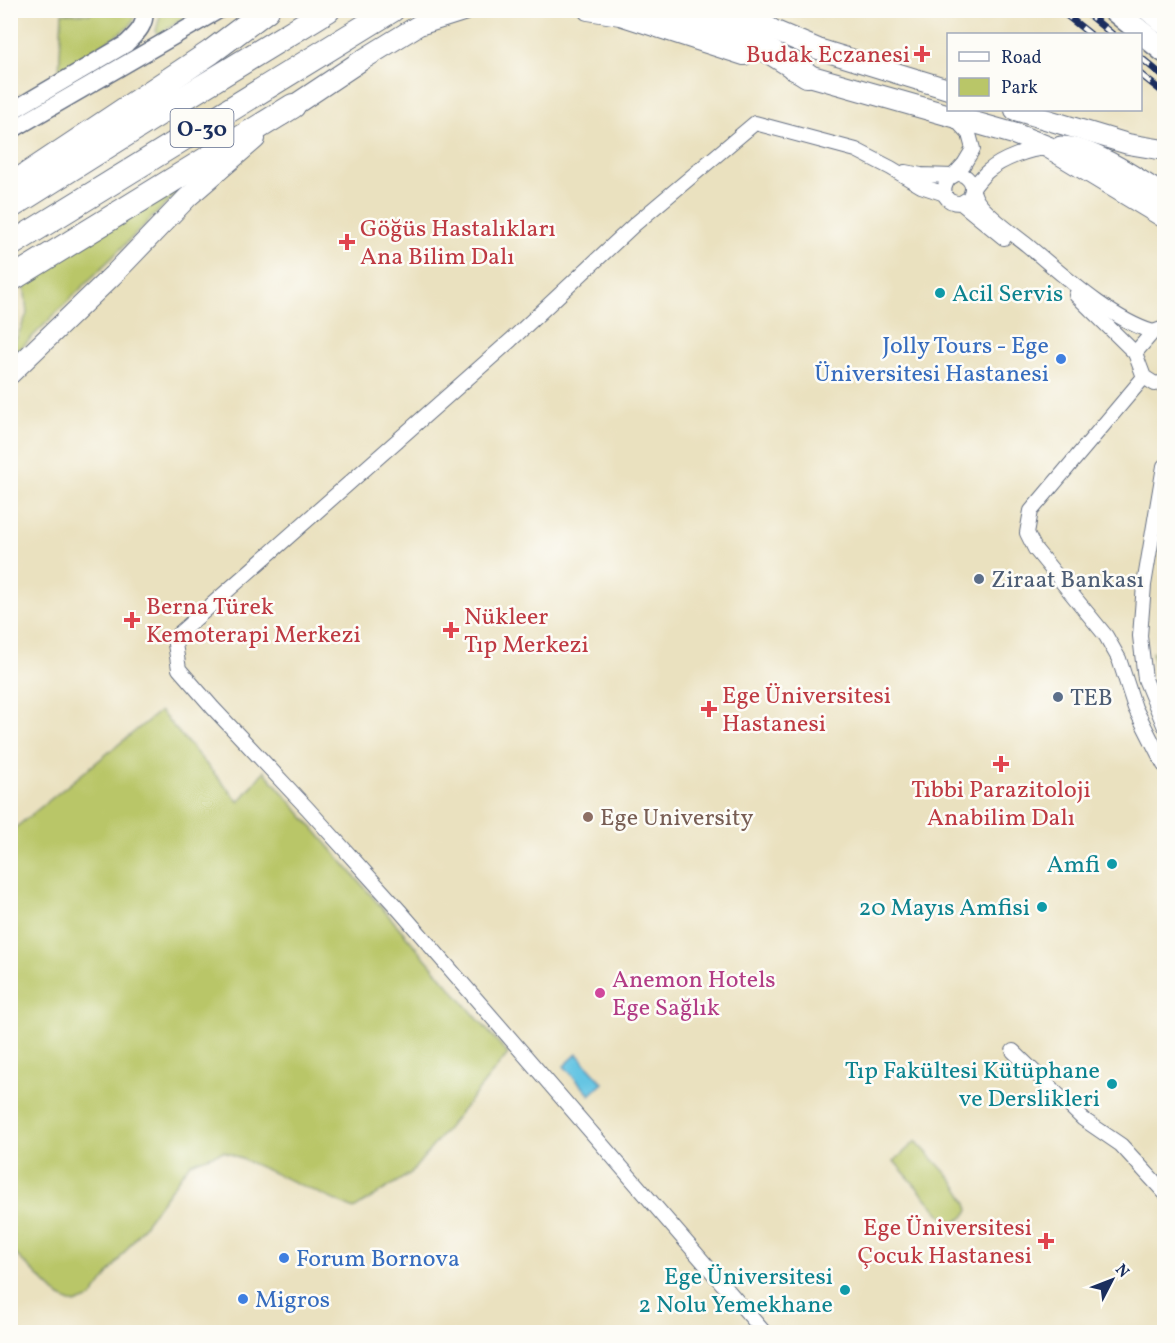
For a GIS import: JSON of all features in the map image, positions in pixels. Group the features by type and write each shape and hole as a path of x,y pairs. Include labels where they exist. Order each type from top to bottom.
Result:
{"highway":[{"name":"O-30","path":"10,186 211,52 267,10"},
{"name":"O-30","path":"10,207 328,10"},
{"name":"O-30","path":"10,245 392,10"},
{"path":"710,10 721,21 807,75"},
{"path":"1114,10 1164,51"},
{"path":"1149,10 1164,23"},
{"path":"10,280 292,106"}],"main road":[{"path":"10,374 113,275 188,197 292,106 418,25 466,10"},
{"path":"588,10 620,15 807,75 1015,134 1048,147 1164,217"},
{"path":"664,10 807,75"},
{"path":"742,10 773,30 818,49 947,89"},
{"path":"1019,111 1128,144 1164,150"},
{"path":"1048,147 1065,147 1098,158 1164,196"}],"street":[{"path":"10,112 126,44 145,21 145,10"},
{"path":"10,131 219,10"},
{"path":"952,116 969,134 973,149 964,164 944,186 945,194 950,201 956,203 969,198 979,180 1001,162 1035,149 1048,147"},
{"path":"764,1332 400,911 179,669 174,638 511,340 634,225 755,123 856,150 921,186 945,194"},
{"path":"891,168 921,176 966,177 972,185 976,200 984,209 1082,291 1143,328 1161,328"},
{"path":"961,203 1082,300 1135,353 1144,377 1155,384 1164,382"},
{"path":"1135,353 1161,328"},
{"path":"1144,377 1032,511 1027,533 1035,549 1106,636 1119,659 1135,708 1164,765"},
{"path":"1164,466 1144,585 1140,636 1145,679 1164,725"},
{"path":"1013,1051 1083,1119 1121,1145 1164,1192"}],"green space":[{"path":"158,10 193,11 159,35 156,31 160,16"},
{"path":"91,11 135,11 130,26 59,74 62,13 90,14"},
{"path":"193,177 11,358 11,351 27,314 24,281"},
{"path":"1152,652 1164,653 1164,708 1160,700"},
{"path":"160,711 239,802 264,771 508,1054 411,1173 354,1209 224,1151 190,1163 91,1298 75,1304 60,1297 11,1250 10,832"},
{"path":"916,1141 954,1182 966,1201 969,1210 956,1222 947,1220 939,1213 894,1161"}],"water":[{"path":"577,1054 603,1083 590,1095 564,1066"}],"railway":[{"path":"1060,10 1089,33"},
{"path":"1083,10 1111,33"},
{"path":"1142,59 1164,77"},
{"path":"1142,76 1164,93"}],"place":[{"name":"Budak Eczanesi","path":"922,54"},
{"name":"Göğüs Hastalıkları Ana Bilim Dalı","path":"347,242"},
{"name":"Acil Servis","path":"940,293"},
{"name":"Jolly Tours - Ege Üniversitesi Hastanesi","path":"1061,359"},
{"name":"Ziraat Bankası","path":"979,579"},
{"name":"Berna Türek Kemoterapi Merkezi","path":"132,620"},
{"name":"Nükleer Tıp Merkezi","path":"451,630"},
{"name":"TEB","path":"1058,697"},
{"name":"Ege Üniversitesi Hastanesi","path":"709,709"},
{"name":"Tıbbi Parazitoloji Anabilim Dalı","path":"1001,764"},
{"name":"Ege University","path":"588,817"},
{"name":"Amfi","path":"1112,864"},
{"name":"20 Mayıs Amfisi","path":"1042,907"},
{"name":"Anemon Hotels Ege Sağlık","path":"600,993"},
{"name":"Tıp Fakültesi Kütüphane ve Derslikleri","path":"1112,1084"},
{"name":"Ege Üniversitesi Çocuk Hastanesi","path":"1046,1241"},
{"name":"Forum Bornova","path":"284,1258"},
{"name":"Ege Üniversitesi 2 Nolu Yemekhane","path":"845,1290"},
{"name":"Migros","path":"243,1299"}]}
